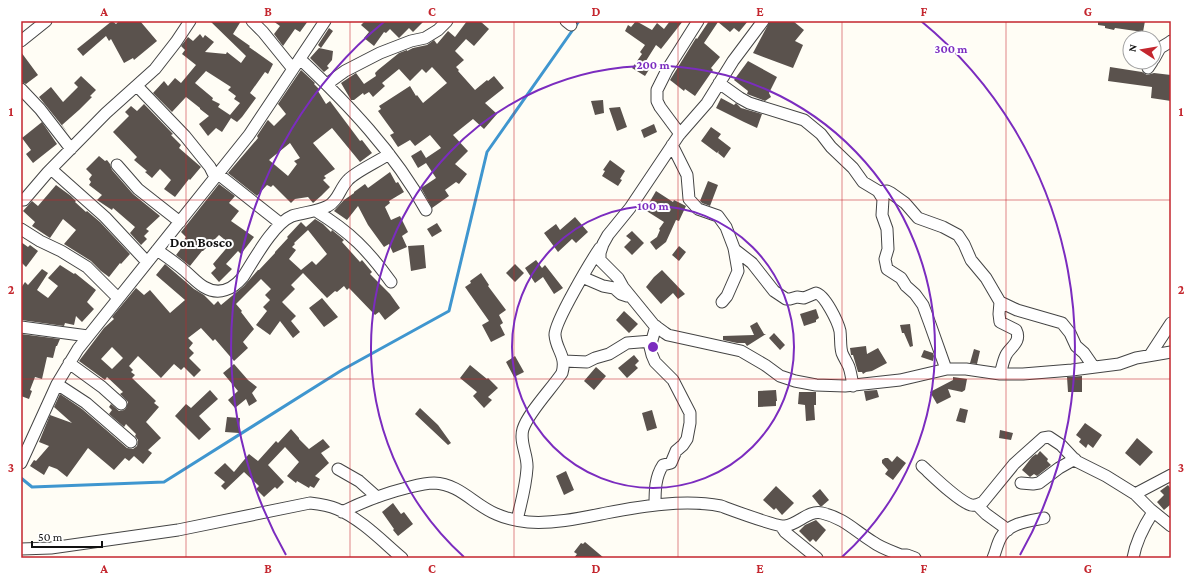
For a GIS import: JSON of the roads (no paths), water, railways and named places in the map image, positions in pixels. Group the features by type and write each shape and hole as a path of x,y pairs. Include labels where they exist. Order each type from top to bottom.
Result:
{"street":[{"path":"22,38 46,21"},
{"path":"21,200 24,200 28,196 51,169 106,113 155,69 176,42 189,21"},
{"path":"252,21 294,69"},
{"path":"21,463 57,384 69,363 118,298 249,135 325,21"},
{"path":"327,84 345,71 380,53 424,38 438,30 447,21"},
{"path":"680,134 660,107 657,101 657,90 667,70 697,21"},
{"path":"517,520 527,468 526,455 523,445 523,430 528,419 562,373 564,366 564,361 554,334 559,319 589,264 608,235 630,208 680,134 707,103 733,61 763,21"},
{"path":"1162,47 1171,41"},
{"path":"300,59 327,84 368,127 414,187 426,210"},
{"path":"719,83 740,98 749,102 804,120 821,134 831,147 853,168 862,182 879,192 883,199 882,215 887,229 888,249 885,259 887,269 901,278 906,286 915,294 922,305 946,369"},
{"path":"137,86 185,136 217,176 280,223"},
{"path":"21,89 40,109 71,149"},
{"path":"672,146 687,175 689,199 698,209 718,216 726,227 734,249 738,271 728,296 722,302"},
{"path":"157,250 168,257 205,288 222,291 236,285 280,223 292,216 328,206 335,200 348,180 355,174 389,154"},
{"path":"117,165 138,189 180,222"},
{"path":"51,169 105,218 147,262"},
{"path":"879,192 887,191 891,193 905,203 918,218 943,227 958,235 971,260 986,278 1000,302 1017,310 1063,324 1070,332 1076,346 1084,353 1093,366"},
{"path":"316,210 350,234 366,250 391,282"},
{"path":"21,229 40,242 61,251 87,267 118,298"},
{"path":"603,244 599,257 600,260 618,278 656,326 668,335 741,351 780,376 795,381 816,385 853,386 900,380 946,369 966,369 1000,374 1023,374 1072,370 1093,366 1119,364 1150,355 1171,352"},
{"path":"734,249 752,263 774,291 786,299 797,297 804,298 816,293 820,294 824,298 840,333 840,343 843,355 849,367 853,386"},
{"path":"582,278 603,286 614,288 623,296 631,296"},
{"path":"1000,302 1000,322 1016,330 1018,335 1015,345 1005,355 1000,374"},
{"path":"1150,355 1171,323"},
{"path":"655,505 658,474 663,465 671,463 676,451 685,444 690,428 690,413 673,380 655,362 652,355 650,347 656,326"},
{"path":"21,327 88,336"},
{"path":"564,361 587,362 609,354 627,343 652,341"},
{"path":"69,363 102,387 122,404"},
{"path":"57,384 86,402 131,442"},
{"path":"922,466 965,502 970,505 977,505 983,502 1014,464 1043,438 1052,438 1075,459 1135,494 1153,512 1171,526"},
{"path":"1021,483 1038,483 1075,459"},
{"path":"338,469 359,481 377,497"},
{"path":"1135,494 1171,475"},
{"path":"342,512 394,491 421,484 434,483 447,485 464,493 495,514 517,520 546,522 586,518 655,505 713,504 781,526 786,526 808,515 822,513 836,517 875,543 902,556 907,555 915,558"},
{"path":"21,549 51,548 178,530 310,504 323,504 338,509 359,522 402,558"},
{"path":"977,505 986,514 1008,530"},
{"path":"1133,558 1134,550 1140,536 1153,512"},
{"path":"993,558 1002,535 1008,530 1021,522 1044,518"},
{"path":"781,526 785,532 817,558"}],"waterway":[{"path":"21,478 32,487 164,482 342,370 449,311 487,152 579,21"}],"district":[{"name":"Don Bosco","path":"201,242"}]}
